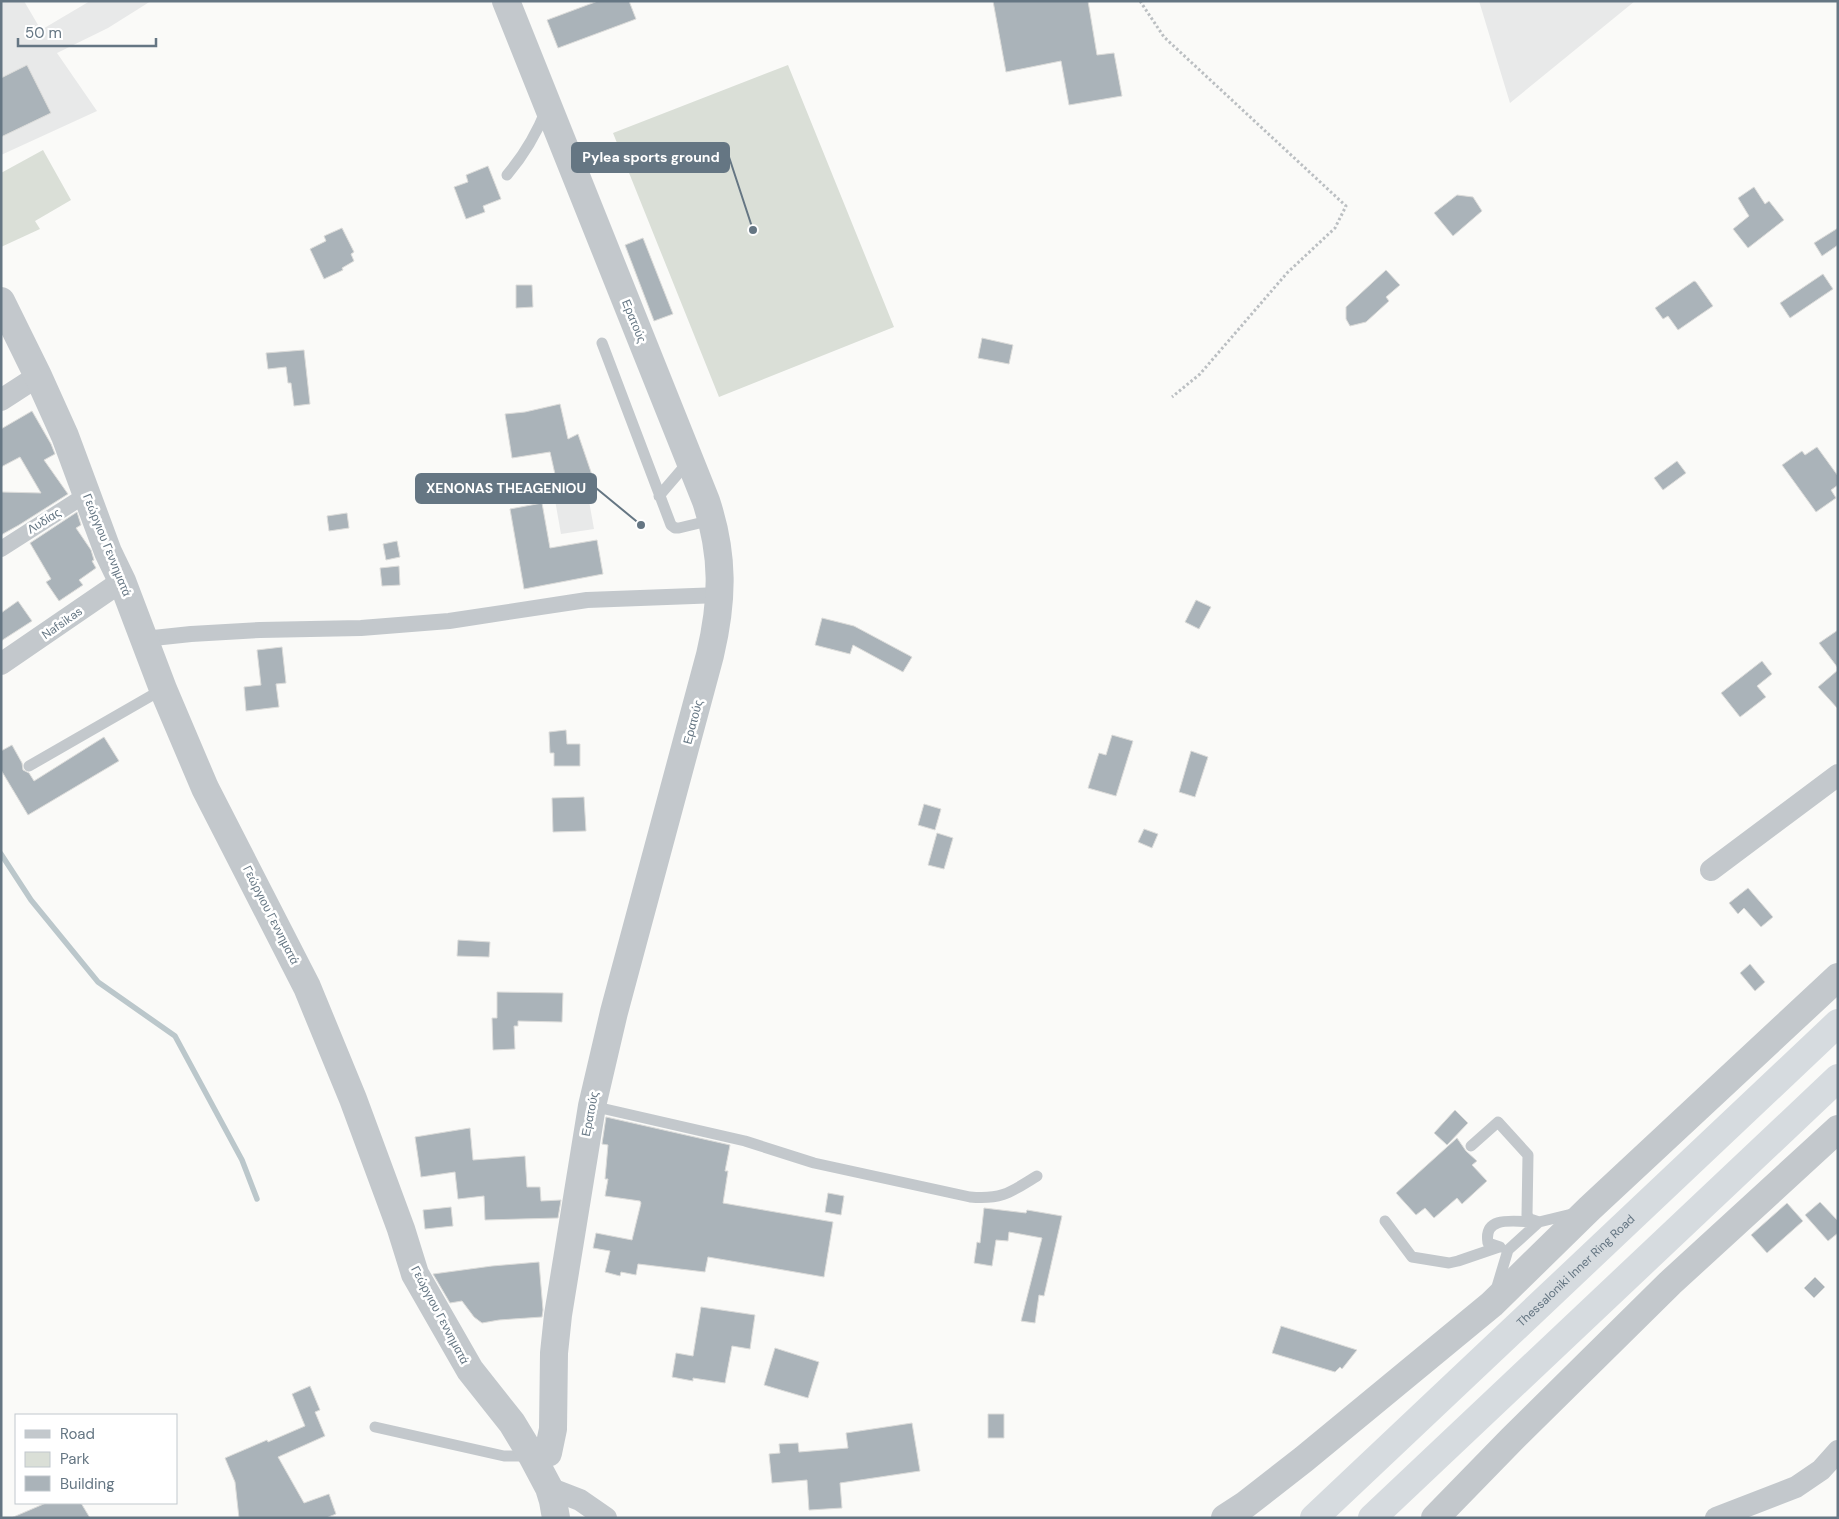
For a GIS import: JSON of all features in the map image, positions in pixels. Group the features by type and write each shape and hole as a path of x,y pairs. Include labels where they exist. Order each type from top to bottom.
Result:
{"highway":[{"name":"Thessaloniki Inner Ring Road","path":"1314,1518 1838,1023"},
{"path":"1372,1518 1838,1078"}],"street":[{"name":"Ερατούς","path":"506,1 690,460 712,520 718,545 720,595 718,621 710,655 614,1012 592,1106 558,1315 554,1353 553,1429 551,1443 548,1453 532,1456"},
{"name":"Γεώργιου Γεννηματά","path":"1,301 65,436 108,552 122,581 163,689 205,788 307,987 353,1099 401,1229 415,1274 470,1370 512,1423 532,1456 549,1488 556,1518"},
{"path":"1,400 38,376"},
{"name":"Λυδίας","path":"1,548 87,494"},
{"name":"Nafsikas","path":"1,664 122,581"},
{"path":"144,639 260,630 371,628 449,621 586,600 720,595"},
{"path":"1711,870 1838,776"},
{"path":"1225,1518 1245,1505 1304,1459 1492,1304 1590,1209 1838,977"},
{"path":"1435,1518 1670,1283 1838,1129"},
{"path":"1716,1518 1796,1487 1821,1470 1838,1451"},
{"path":"549,1488 580,1500 606,1518"}],"lane":[{"path":"507,175 522,157 536,134 548,106"},
{"path":"602,343 669,523 673,527 686,527 712,520"},
{"path":"659,496 690,460"},
{"path":"29,766 163,689"},
{"path":"592,1106 745,1141 814,1163 970,1197 1000,1197 1012,1192 1037,1176"},
{"path":"1471,1146 1498,1122 1528,1155 1527,1216 1534,1222 1539,1222"},
{"path":"1504,1248 1488,1243 1486,1235 1494,1224 1500,1221 1539,1222 1590,1209"},
{"path":"1385,1221 1412,1257 1449,1263 1504,1248 1539,1222"},
{"path":"1492,1304 1504,1248"},
{"path":"375,1427 504,1456 532,1456"}],"path":[{"path":"1140,1 1164,37 1346,206 1335,228 1287,273 1200,374 1172,398"}],"shaded area":[{"path":"1,1 24,1 41,30 90,1 151,1 108,28 57,53 97,111 1,155"},
{"path":"1479,1 1635,1 1510,103"},
{"path":"586,482 596,495 589,501 594,529 561,534 555,500 577,496 574,492"}],"green space":[{"path":"788,65 894,327 719,397 613,133"},
{"path":"43,150 71,200 35,221 40,229 1,247 1,173"}],"building":[{"path":"598,1 629,1 636,19 558,48 547,20"},
{"path":"993,1 1088,1 1097,55 1114,53 1122,96 1069,105 1061,61 1006,72"},
{"path":"27,65 51,113 1,137 1,78"},
{"path":"488,166 501,199 483,206 485,212 466,219 454,187 468,182 466,175"},
{"path":"1754,187 1765,204 1769,201 1784,220 1748,248 1733,229 1749,216 1738,198"},
{"path":"1457,195 1473,197 1482,211 1453,236 1434,213"},
{"path":"342,228 354,252 351,254 354,261 342,268 343,270 324,279 310,249 326,241 324,236"},
{"path":"1838,228 1838,245 1822,256 1814,243"},
{"path":"643,238 673,314 654,321 625,245"},
{"path":"1386,270 1400,285 1386,297 1389,301 1366,322 1350,326 1346,319 1346,307"},
{"path":"1823,274 1833,289 1790,318 1780,303"},
{"path":"1694,281 1713,306 1678,330 1668,316 1663,319 1655,308"},
{"path":"516,285 532,285 533,307 516,308"},
{"path":"982,338 1013,345 1009,364 978,358"},
{"path":"304,350 310,404 294,406 291,383 288,383 286,367 268,369 266,353"},
{"path":"560,404 568,439 578,434 592,475 559,492 550,452 512,458 505,414 525,412"},
{"path":"32,411 55,454 44,460 68,494 1,535 1,492 41,493 20,457 1,467 1,429"},
{"path":"1817,447 1838,476 1838,485 1831,490 1836,498 1816,512 1782,465 1802,451 1805,455"},
{"path":"1677,461 1686,473 1663,490 1654,478"},
{"path":"542,503 550,548 597,540 603,574 524,589 510,509"},
{"path":"77,512 81,525 76,528 91,550 94,560 92,561 96,568 79,580 83,585 59,601 46,582 51,579 30,543"},
{"path":"347,513 349,528 329,531 327,516"},
{"path":"397,541 400,557 386,560 383,544"},
{"path":"399,566 400,585 382,586 380,568"},
{"path":"1196,600 1211,607 1199,629 1185,622"},
{"path":"18,601 32,621 1,641 1,613"},
{"path":"822,618 854,626 912,657 903,672 853,645 850,654 815,645"},
{"path":"1838,630 1838,668 1819,643"},
{"path":"282,647 286,683 276,684 279,707 246,711 244,687 261,685 257,650"},
{"path":"1762,661 1772,674 1757,686 1766,697 1740,717 1721,693"},
{"path":"1838,670 1838,709 1818,687"},
{"path":"566,730 567,744 580,744 580,766 554,766 554,753 550,753 549,732"},
{"path":"1112,735 1133,741 1116,796 1088,788 1099,753 1106,755"},
{"path":"104,737 119,761 28,815 1,770 1,751 12,745 22,763 23,770 29,773 34,781"},
{"path":"1191,751 1208,757 1195,797 1179,792"},
{"path":"584,797 586,831 553,832 552,798"},
{"path":"924,804 941,809 935,830 918,825"},
{"path":"1144,829 1158,834 1152,848 1138,842"},
{"path":"937,833 953,838 944,869 928,865"},
{"path":"1748,888 1773,917 1761,927 1744,908 1738,914 1729,903"},
{"path":"458,940 490,942 489,957 457,956"},
{"path":"1750,964 1765,982 1755,991 1740,973"},
{"path":"497,992 563,993 562,1022 518,1021 518,1026 514,1026 515,1049 493,1050 492,1018 497,1018"},
{"path":"1455,1110 1468,1123 1447,1145 1434,1133"},
{"path":"606,1117 730,1145 725,1171 728,1171 723,1203 833,1222 824,1277 708,1257 705,1272 638,1264 636,1275 621,1272 620,1276 605,1272 610,1251 593,1248 596,1233 632,1240 641,1203 640,1201 605,1196 608,1179 605,1179 608,1145 602,1144"},
{"path":"470,1128 473,1160 525,1156 527,1187 540,1187 541,1201 561,1200 558,1218 485,1220 484,1196 458,1199 455,1172 421,1177 415,1137"},
{"path":"1457,1138 1466,1151 1477,1161 1472,1165 1487,1181 1462,1204 1457,1198 1434,1218 1425,1208 1416,1215 1396,1193"},
{"path":"828,1193 844,1196 841,1215 825,1212"},
{"path":"1820,1202 1838,1221 1838,1233 1828,1241 1805,1215"},
{"path":"1787,1203 1803,1221 1767,1253 1751,1235"},
{"path":"451,1207 453,1226 425,1229 423,1210"},
{"path":"984,1208 1026,1213 1027,1210 1062,1216 1044,1296 1039,1295 1035,1323 1021,1321 1042,1238 1009,1232 1008,1241 996,1240 992,1266 974,1263 977,1242 980,1243"},
{"path":"539,1262 542,1317 482,1323 474,1317 462,1301 450,1303 433,1274 492,1266"},
{"path":"1815,1277 1825,1287 1814,1298 1804,1288"},
{"path":"701,1307 755,1315 750,1349 732,1346 725,1383 693,1378 693,1381 672,1377 676,1353 693,1356"},
{"path":"1281,1326 1357,1350 1342,1369 1340,1367 1335,1372 1272,1353"},
{"path":"775,1348 819,1362 808,1398 764,1385"},
{"path":"310,1386 320,1410 315,1412 325,1436 278,1457 304,1503 329,1494 336,1514 326,1518 239,1518 235,1482 225,1458 305,1426 292,1394"},
{"path":"988,1414 1004,1414 1004,1438 988,1438"},
{"path":"912,1423 920,1471 840,1483 842,1508 809,1510 807,1480 772,1483 769,1454 780,1453 779,1444 798,1443 799,1452 848,1448 846,1433"},
{"path":"44,1504 82,1504 90,1518 11,1518"}],"waterway":[{"path":"1,854 31,900 98,982 175,1036 242,1160 257,1199"}],"place":[{"name":"Pylea sports ground","path":"753,230"},
{"name":"XENONAS THEAGENIOU","path":"641,525"}]}
